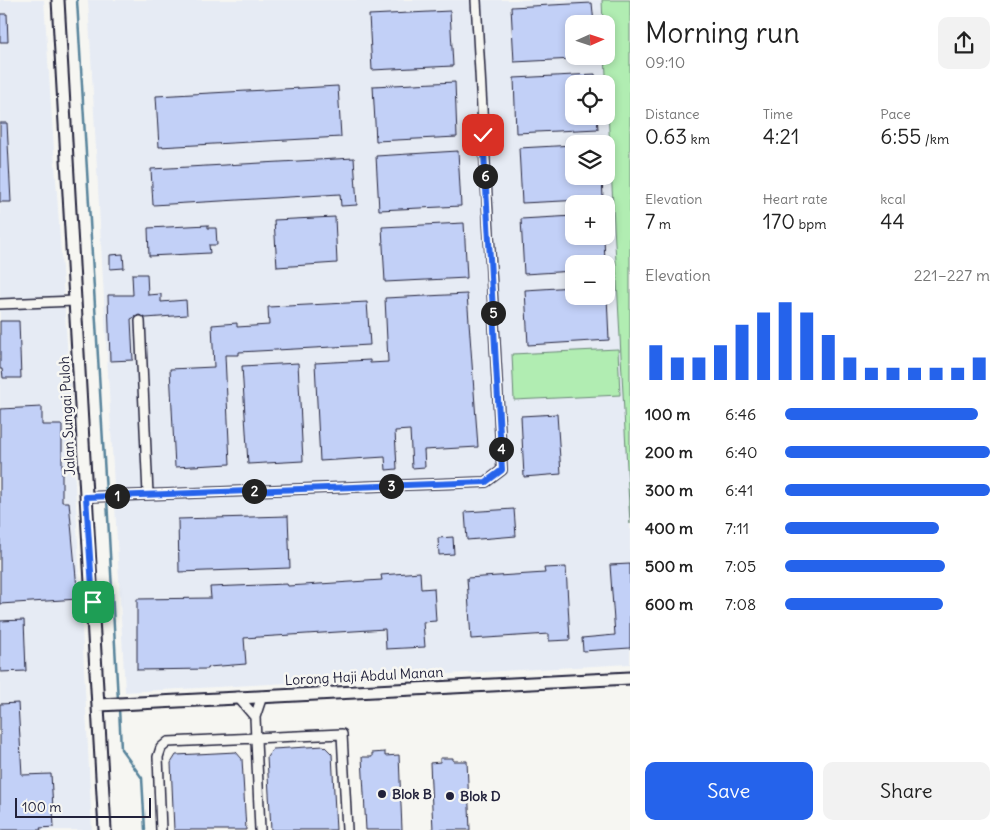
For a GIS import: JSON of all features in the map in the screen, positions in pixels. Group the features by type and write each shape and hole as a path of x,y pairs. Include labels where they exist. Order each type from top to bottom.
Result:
{"street":[{"name":"Jalan Sungai Puloh","path":"58,0 75,301 92,496 103,704 105,830"},
{"path":"92,496 486,482 502,470 476,0"},
{"path":"0,304 75,301"},
{"path":"140,321 148,494"},
{"name":"Lorong Haji Abdul Manan","path":"103,704 630,678"},
{"path":"260,830 254,717 262,696"},
{"path":"238,697 254,717"},
{"path":"161,830 158,757 161,748 168,742 342,734 347,830"}],"shaded area":[{"path":"0,0 44,0 71,403 92,830 0,830"},
{"path":"88,0 630,0 630,664 125,692"}],"green space":[{"path":"602,0 630,0 630,524 615,243 615,195 612,195 612,185 615,185 615,135 609,135 609,125 615,125 615,75 606,75 605,65 615,65 615,15 603,15"},
{"path":"618,349 620,395 514,400 512,354"}],"building":[{"path":"592,3 593,15 565,15 565,59 514,62 511,7"},
{"path":"450,11 453,66 372,70 369,15"},
{"path":"0,14 7,14 8,42 0,42"},
{"path":"565,75 565,125 598,125 598,129 516,133 514,78"},
{"path":"455,82 457,137 376,141 373,86"},
{"path":"338,86 341,137 159,147 156,96"},
{"path":"0,123 7,123 11,202 0,202"},
{"path":"565,145 565,185 602,185 603,195 565,195 565,201 522,203 519,148"},
{"path":"458,151 461,206 379,210 376,156"},
{"path":"354,158 357,205 341,206 340,194 153,205 151,169"},
{"path":"335,217 337,263 277,267 274,220"},
{"path":"565,217 565,245 604,245 605,255 565,255 565,272 524,274 521,219"},
{"path":"464,223 467,278 385,282 382,227"},
{"path":"208,225 208,228 216,228 217,245 209,245 210,253 149,256 148,228"},
{"path":"123,254 124,268 110,269 110,255"},
{"path":"132,274 147,274 148,295 161,294 161,302 186,300 187,315 146,318 139,315 131,319 133,360 110,361 108,295 133,295"},
{"path":"565,288 565,305 607,305 609,340 528,345 525,290"},
{"path":"467,294 478,447 424,450 425,467 412,468 410,430 395,431 397,469 386,470 385,457 320,461 315,363 370,360 370,363 388,362 385,298"},
{"path":"367,302 370,345 239,352 239,355 225,355 230,464 175,467 170,369 214,367 212,325 237,323 237,327 269,325 268,307"},
{"path":"0,321 19,321 21,378 3,378 2,369 0,369"},
{"path":"298,363 303,461 248,464 242,366"},
{"path":"42,407 42,425 62,425 62,502 69,502 78,599 0,604 0,409"},
{"path":"557,414 561,474 524,477 521,416"},
{"path":"514,509 516,536 467,540 465,512"},
{"path":"288,516 290,568 179,572 178,519"},
{"path":"453,537 454,554 439,555 438,538"},
{"path":"630,564 630,648 583,651 582,638 615,635 610,565"},
{"path":"566,567 570,640 549,641 549,634 471,639 467,578 545,573 544,568"},
{"path":"420,572 421,589 434,588 436,621 423,622 425,647 386,649 385,629 244,638 246,664 208,667 208,669 137,670 137,599 211,598 210,587 287,584 288,586 382,580 381,575"},
{"path":"24,620 26,671 0,672 0,621"},
{"path":"18,703 22,775 51,774 54,827 40,828 41,830 0,830 0,704"},
{"path":"324,746 332,754 336,830 271,830 267,757 273,749"},
{"path":"236,752 242,759 246,830 174,830 171,763 176,755"},
{"name":"Blok B","path":"385,752 385,756 399,755 402,830 366,830 362,757 372,757 372,753"},
{"name":"Blok D","path":"440,758 453,758 453,761 467,761 470,830 433,830 430,763 440,762"}],"waterway":[{"path":"77,0 106,493"},
{"path":"107,499 118,700"},
{"path":"119,708 121,749 142,778 145,830"}],"place":[{"name":"Blok B","path":"382,794"},
{"name":"Blok D","path":"450,796"}],"route":[{"path":"93,602 86,497 486,482 502,470 483,135"}]}
